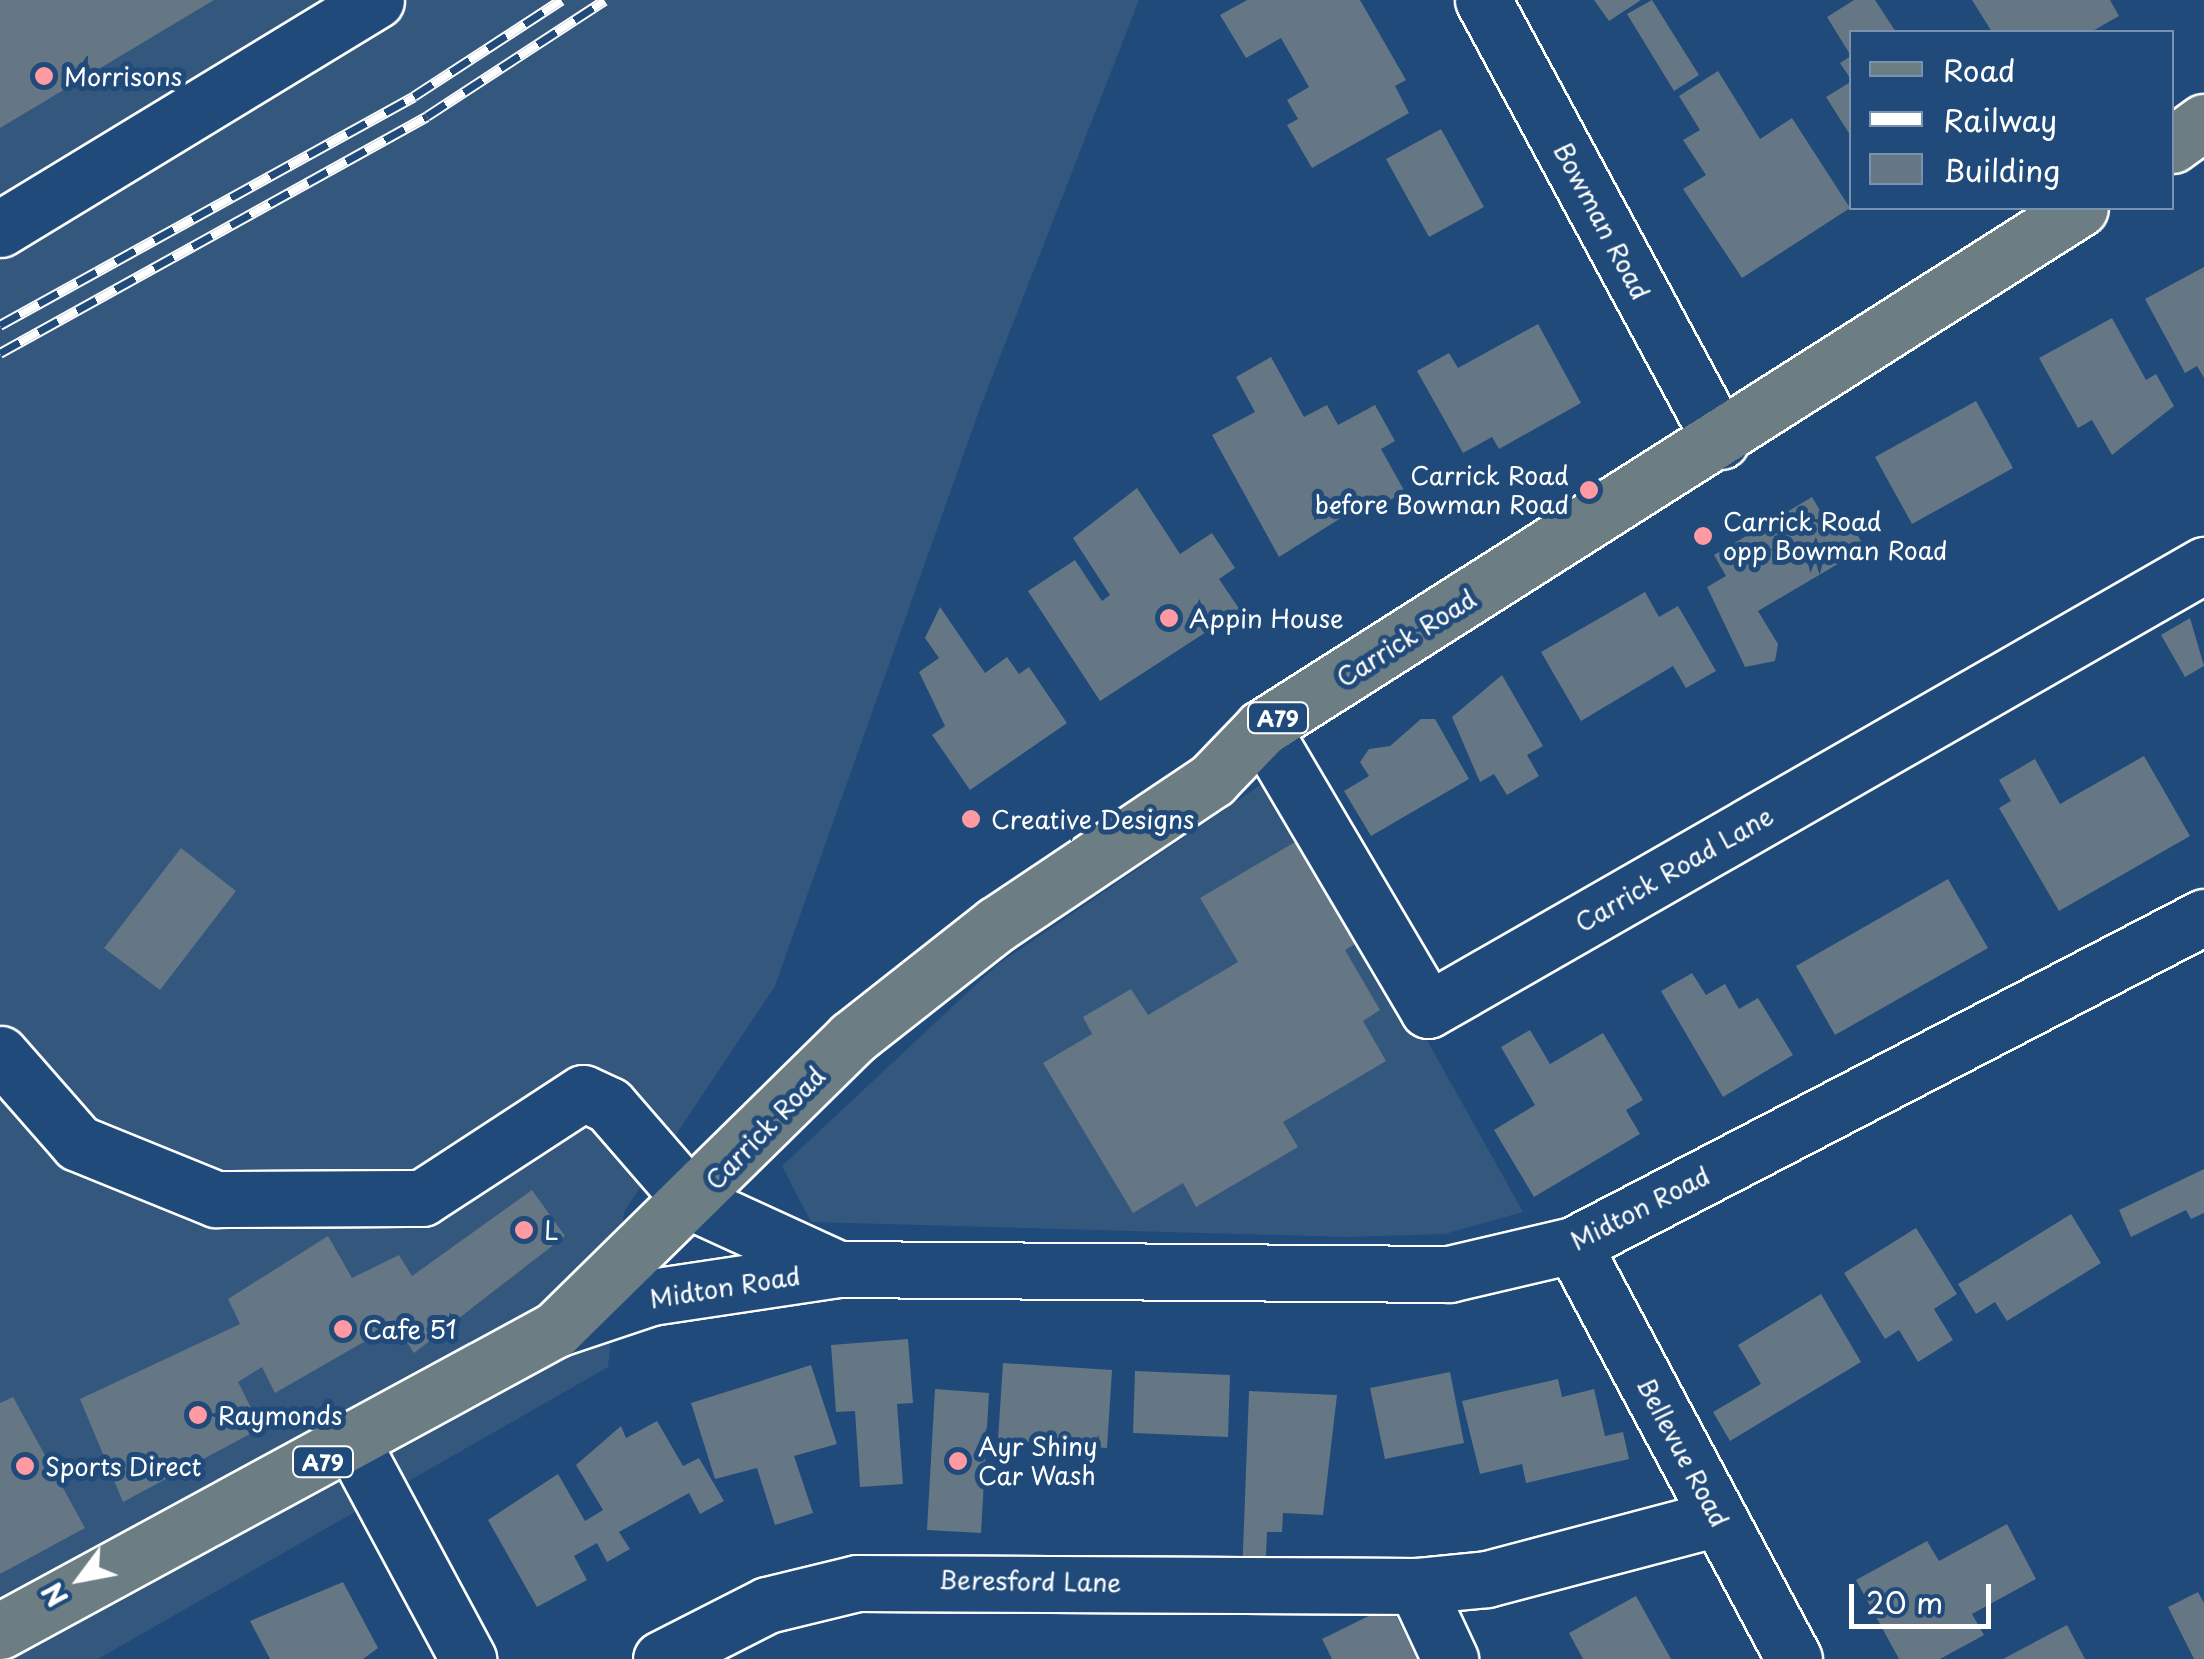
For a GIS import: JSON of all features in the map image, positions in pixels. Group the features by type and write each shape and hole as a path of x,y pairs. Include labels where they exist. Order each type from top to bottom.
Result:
{"main road":[{"path":"2174,143 2204,122"},
{"name":"Carrick Road","path":"556,1329 694,1203 852,1038 998,924 1212,780 1262,728 1721,441 2077,210"},
{"name":"A79","path":"0,1631 354,1446 556,1329"}],"street":[{"path":"0,229 376,0"},
{"name":"Bowman Road","path":"1483,0 1721,441"},
{"name":"Carrick Road Lane","path":"1262,728 1428,1010 2204,565"},
{"name":"Midton Road","path":"556,1329 652,1297 838,1269 1449,1274 1573,1245 2204,917"},
{"path":"0,1054 78,1143 216,1198 422,1198 583,1092 609,1105 694,1203"},
{"name":"Midton Road","path":"694,1203 838,1269"},
{"name":"Bellevue Road","path":"1573,1245 1794,1659"},
{"path":"354,1446 468,1659"},
{"name":"Beresford Lane","path":"661,1659 766,1605 858,1583 1416,1586 1486,1580 1718,1518"},
{"path":"1416,1586 1450,1659"}],"shaded area":[{"path":"0,0 1139,0 980,408 775,986 624,1212 608,1367 98,1659 0,1659"},
{"path":"1278,773 1523,1212 1445,1234 1347,1237 811,1222 782,1166 997,965"}],"building":[{"name":"Morrisons","path":"0,0 214,0 0,128"},
{"path":"1247,0 1360,0 1406,80 1395,86 1409,113 1312,168 1287,125 1298,119 1287,100 1309,87 1281,38 1246,58 1220,15"},
{"path":"1594,0 1641,0 1609,21"},
{"path":"1652,0 1699,75 1674,91 1627,14"},
{"path":"1854,0 1875,0 1895,30 1849,30 1849,53 1827,17"},
{"path":"1972,0 2110,0 2119,16 2094,30 1991,30"},
{"path":"1849,57 1849,76 1840,63"},
{"path":"1718,71 1760,139 1792,118 1849,209 1742,278 1683,189 1706,175 1683,140 1700,130 1679,96"},
{"path":"1849,83 1849,133 1826,97"},
{"path":"1441,129 1484,207 1429,237 1386,159"},
{"path":"2204,267 2204,378 2197,366 2185,373 2145,299"},
{"path":"2112,318 2146,380 2156,374 2174,406 2112,455 2092,420 2078,428 2039,358"},
{"path":"1538,324 1581,403 1499,449 1492,437 1463,453 1417,371 1449,353 1458,368"},
{"path":"1271,357 1304,417 1327,405 1338,425 1375,405 1395,441 1381,449 1405,492 1364,514 1360,506 1279,557 1212,435 1255,412 1236,377"},
{"path":"1976,401 2013,468 1912,524 1875,457"},
{"path":"1137,488 1180,554 1212,533 1235,568 1219,579 1240,610 1100,701 1028,591 1075,560 1102,601 1110,595 1073,538"},
{"path":"1812,497 1827,522 1844,512 1865,548 1758,611 1778,644 1775,661 1745,667 1707,587 1726,576 1714,555"},
{"path":"1645,592 1659,617 1678,606 1716,671 1686,688 1673,666 1581,721 1541,652"},
{"path":"940,607 985,673 1007,657 1019,674 1029,667 1067,723 970,790 932,735 945,726 919,672 939,658 925,638"},
{"path":"2190,618 2204,666 2185,677 2161,635"},
{"path":"1502,675 1543,746 1527,755 1539,776 1507,795 1494,774 1480,782 1452,717"},
{"path":"1421,719 1435,719 1469,779 1371,836 1344,791 1369,776 1360,762 1369,749 1390,746"},
{"path":"2144,756 2190,836 2059,911 1999,808 2011,801 1999,780 2035,759 2060,804"},
{"path":"1307,835 1367,937 1345,950 1380,1010 1363,1021 1386,1061 1283,1122 1298,1147 1196,1207 1183,1183 1133,1213 1043,1063 1092,1034 1083,1017 1131,989 1148,1015 1238,962 1200,898"},
{"path":"181,848 236,891 160,990 104,948"},
{"path":"1948,879 1988,948 1835,1035 1796,966"},
{"path":"1692,973 1706,995 1725,984 1739,1009 1758,998 1793,1055 1723,1097 1661,991"},
{"path":"1530,1030 1550,1064 1603,1033 1643,1100 1626,1110 1640,1134 1534,1197 1494,1130 1535,1105 1501,1047"},
{"path":"2204,1169 2204,1213 2191,1219 2186,1210 2131,1237 2119,1210"},
{"path":"532,1190 565,1236 414,1353 395,1324 275,1393 262,1367 238,1382 261,1428 123,1502 80,1399 240,1324 228,1299 328,1236 352,1278 399,1255 412,1276"},
{"path":"2071,1214 2101,1263 2007,1321 1995,1302 1976,1314 1958,1284"},
{"path":"1916,1228 1957,1294 1934,1309 1953,1340 1918,1362 1899,1330 1885,1339 1844,1273"},
{"path":"1821,1294 1861,1362 1730,1441 1713,1412 1761,1384 1738,1345"},
{"path":"908,1339 913,1403 897,1404 903,1484 860,1487 855,1411 836,1412 831,1345"},
{"path":"1003,1363 1112,1370 1107,1448 998,1440"},
{"path":"811,1365 837,1444 794,1456 813,1513 775,1525 757,1468 715,1479 691,1403"},
{"path":"1135,1371 1230,1375 1228,1437 1133,1433"},
{"path":"1450,1372 1464,1443 1385,1459 1370,1388"},
{"path":"1558,1379 1562,1397 1594,1389 1605,1436 1623,1432 1629,1459 1526,1483 1522,1464 1480,1474 1462,1401"},
{"name":"Ayr Shiny Car Wash","path":"935,1389 989,1393 981,1533 927,1530"},
{"path":"1249,1391 1337,1395 1323,1515 1283,1513 1282,1532 1267,1532 1265,1578 1242,1577"},
{"name":"Sports Direct","path":"13,1397 85,1528 0,1574 0,1403"},
{"path":"657,1421 683,1466 699,1458 724,1501 700,1514 689,1493 619,1532 630,1549 607,1562 597,1543 574,1556 587,1580 537,1607 488,1520 558,1474 585,1521 603,1510 576,1465 621,1426 626,1438"},
{"path":"2007,1524 2036,1579 1972,1614 1984,1635 1940,1659 1899,1659 1856,1580 1927,1541 1939,1561"},
{"path":"343,1582 378,1648 363,1659 270,1659 250,1621"},
{"path":"2198,1592 2204,1603 2204,1659 2194,1659 2168,1607"},
{"path":"1636,1596 1671,1659 1583,1659 1569,1633"},
{"path":"1391,1605 1417,1659 1332,1659 1322,1639"},
{"path":"2067,1625 2085,1659 2003,1659"}],"railway":[{"path":"0,325 414,96 561,0"},
{"path":"0,353 427,116 605,0"}],"place":[{"name":"Morrisons","path":"44,76"},
{"name":"Carrick Road before Bowman Road","path":"1589,490"},
{"name":"Carrick Road opp Bowman Road","path":"1703,536"},
{"name":"Appin House","path":"1169,618"},
{"name":"Creative Designs","path":"971,819"},
{"name":"L","path":"524,1230"},
{"name":"Cafe 51","path":"343,1329"},
{"name":"Raymonds","path":"198,1415"},
{"name":"Ayr Shiny Car Wash","path":"958,1461"},
{"name":"Sports Direct","path":"25,1466"}]}
